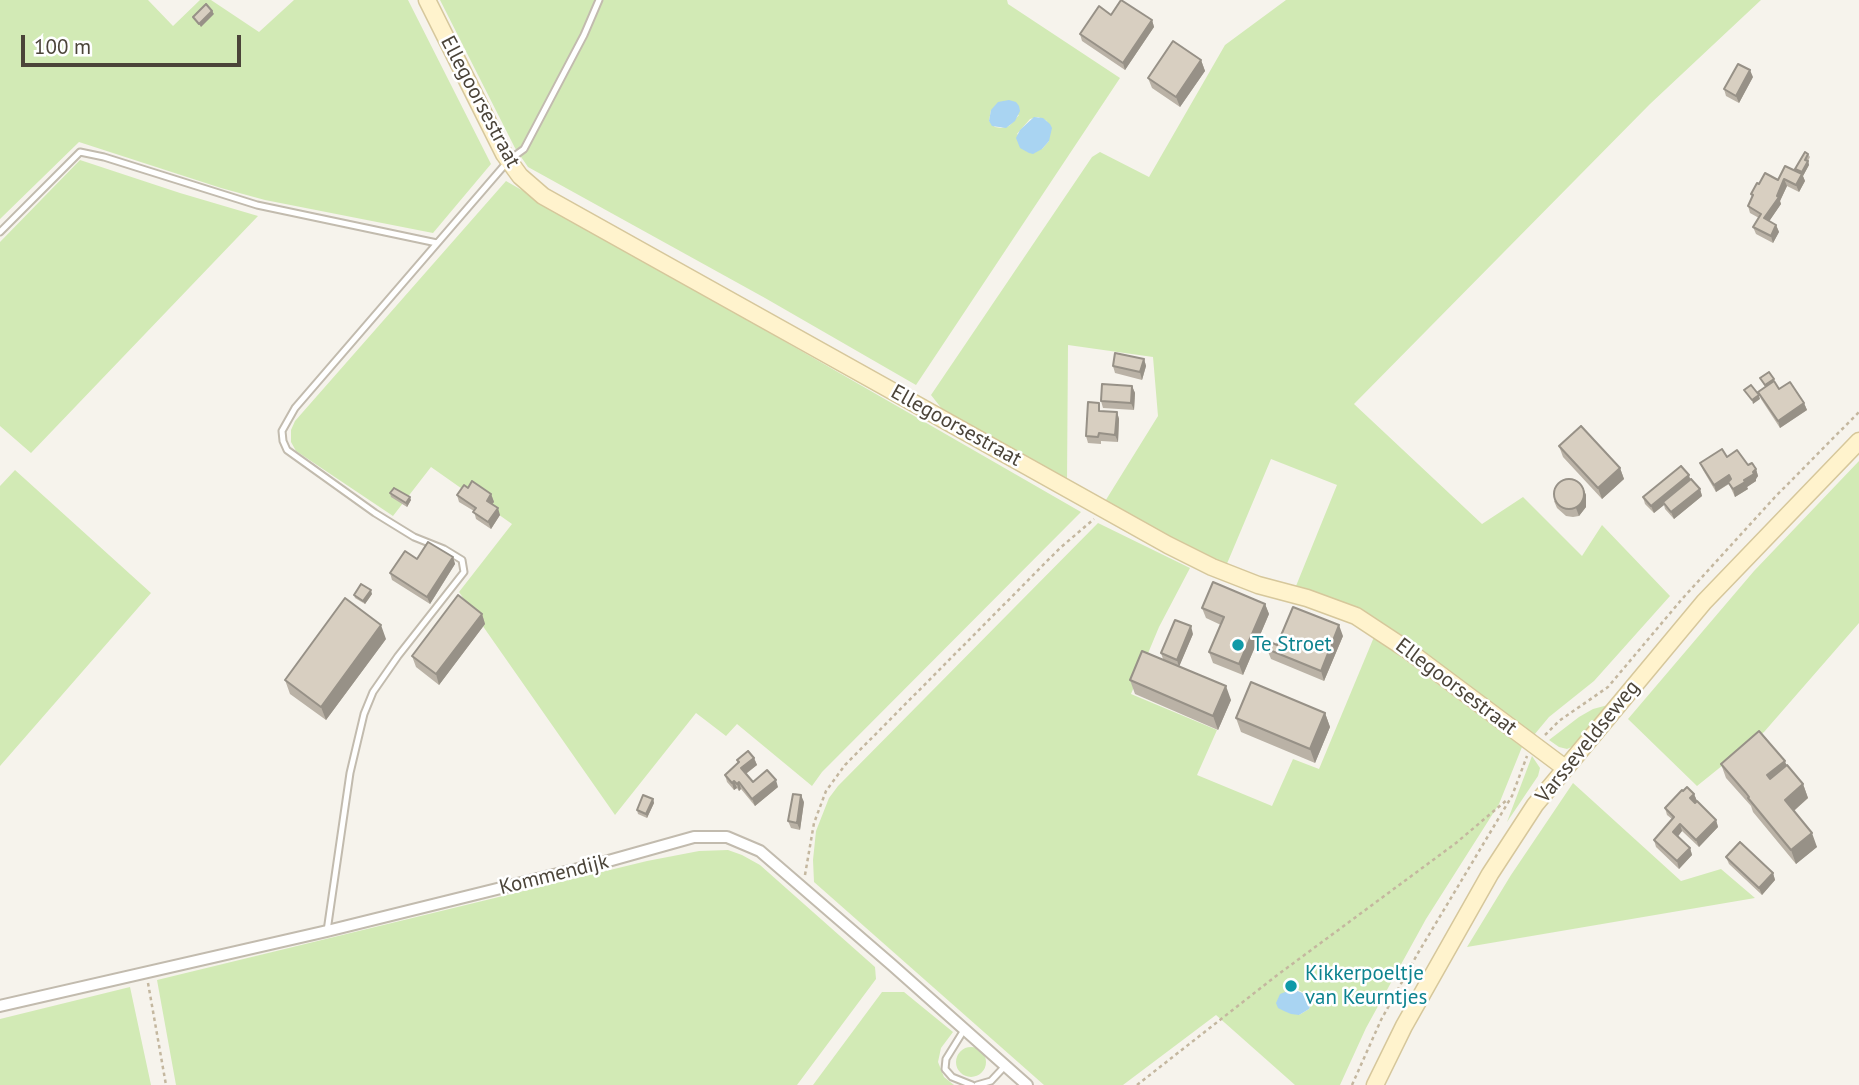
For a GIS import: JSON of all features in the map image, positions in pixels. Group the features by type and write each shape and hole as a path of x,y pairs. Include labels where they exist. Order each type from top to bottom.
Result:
{"street":[{"name":"Ellegoorsestraat","path":"427,0 509,160 520,176 543,196 1168,545 1212,567 1258,585 1307,598 1356,616 1406,649 1565,768"},
{"name":"Varsseveldseweg","path":"1375,1085 1404,1026 1490,874 1535,805 1704,602 1859,441"},
{"name":"Kommendijk","path":"0,1006 327,931 594,865 694,837 727,837 760,851 1027,1085"}],"lane":[{"path":"327,931 350,773 364,714 373,692 398,656 464,572 462,559 414,537 375,513 287,450 282,431 295,408 509,160 524,149 584,35 599,0"},
{"path":"0,232 80,152 257,205 437,243"},
{"path":"964,1030 946,1059 945,1069 952,1077 975,1085 991,1081 1004,1066"}],"path":[{"path":"1352,1085 1381,1020 1512,796 1526,758 1535,746 1559,721 1608,687 1682,599 1775,497 1859,412"},
{"path":"803,888 814,823 826,791 845,765 1060,548 1104,510"},
{"path":"1137,1085 1276,976 1456,843 1512,796"},
{"path":"147,973 166,1085"}],"green space":[{"path":"0,0 148,0 173,26 200,0 211,0 259,32 294,0 408,0 491,164 433,233 265,200 79,142 0,219"},
{"path":"440,0 1007,0 1008,4 1120,78 916,385 528,167 515,148","holes":["991,110 1019,115 1009,126 995,127 989,121","1038,117 1047,121 1049,141 1042,149 1017,134 1030,119"]},
{"path":"1286,0 1761,0 1650,104 1354,404 1482,524 1523,497 1582,556 1602,525 1670,596 1594,681 1549,717 1534,735 1357,608 1296,586 1337,485 1271,459 1226,566 1104,503 1158,416 1153,357 1068,345 1067,482 942,409 931,395 1092,157 1100,152 1149,177 1225,45"},
{"path":"80,160 258,216 31,453 0,426 0,242"},
{"path":"506,181 1081,512 822,772 812,786 737,724 726,736 696,713 615,815 459,592 512,524 431,467 393,516 296,451 291,442 291,430 295,421"},
{"path":"1859,461 1859,623 1764,732 1697,786 1628,719 1754,571"},
{"path":"15,470 151,593 0,766 0,486"},
{"path":"1098,523 1190,568 1159,627 1131,694 1217,730 1197,775 1272,806 1293,759 1319,769 1374,637 1522,747 1499,804 1426,919 1366,1028 1340,1085 1295,1085 1216,1015 1123,1085 1044,1085 814,882 816,831 829,798","holes":["1297,989 1312,1001 1309,1009 1299,1015"]},
{"path":"1608,705 1576,745 1567,749 1549,740 1579,717"},
{"path":"1532,756 1540,768 1538,776 1507,822"},
{"path":"1573,783 1681,881 1721,869 1755,898 1467,947 1511,875"},
{"path":"728,850 760,865 875,967 876,979 797,1085 176,1085 157,980 647,861 699,851"},
{"path":"130,987 151,1085 0,1085 0,1019"},
{"path":"882,992 904,992 953,1032 941,1048 938,1062 944,1077 954,1085 813,1085"},
{"path":"971,1047 977,1048 985,1056 985,1068 977,1076 971,1077 965,1076 957,1068 956,1062 957,1056 965,1048"}],"water":[{"path":"1009,100 1019,106 1020,111 1015,121 1006,128 992,126 989,121 991,110 998,102"},
{"path":"1034,117 1043,118 1052,128 1049,141 1033,154 1020,148 1016,138 1020,130"},
{"path":"1293,989 1307,995 1312,1001 1309,1009 1299,1015 1278,1008 1276,1003 1280,994"}],"building":[{"path":"1121,0 1152,20 1123,63 1080,34 1099,6 1111,15"},
{"path":"206,4 212,11 199,24 193,17"},
{"path":"1173,41 1201,60 1176,97 1148,78"},
{"path":"1738,64 1750,70 1736,96 1724,89"},
{"path":"1805,152 1808,154 1805,160 1808,161 1802,172 1795,169"},
{"path":"1785,166 1802,174 1796,185 1784,179 1777,196 1779,197 1764,218 1776,225 1771,236 1753,227 1761,214 1748,206 1753,195 1751,194 1765,173 1778,180"},
{"path":"1115,353 1144,359 1140,372 1113,366"},
{"path":"1769,372 1774,379 1765,385 1760,378"},
{"path":"1774,381 1779,389 1790,382 1804,403 1778,421 1758,392"},
{"path":"1102,384 1132,386 1131,403 1101,401"},
{"path":"1751,385 1759,395 1752,400 1744,390"},
{"path":"1088,402 1099,403 1099,411 1117,412 1115,435 1099,433 1098,437 1086,436"},
{"path":"1581,426 1620,468 1598,488 1559,446"},
{"path":"1722,449 1727,457 1737,450 1748,465 1752,463 1756,469 1745,482 1733,489 1728,482 1731,479 1729,475 1714,485 1700,463"},
{"path":"1681,466 1689,475 1651,506 1643,497"},
{"path":"1569,479 1580,483 1584,494 1580,505 1569,509 1558,505 1554,494 1558,483"},
{"path":"1691,479 1700,489 1671,512 1663,502"},
{"path":"472,481 491,494 487,501 498,508 488,522 473,512 476,508 457,495 464,485 468,488"},
{"path":"394,488 410,497 406,503 390,493"},
{"path":"428,542 453,557 427,597 390,573 405,551 417,559"},
{"name":"Te Stroet","path":"1213,582 1265,604 1239,664 1209,652 1224,617 1202,608"},
{"path":"361,584 371,590 363,601 354,595"},
{"path":"458,595 482,614 436,674 412,656"},
{"path":"345,598 381,625 321,707 285,680"},
{"path":"1293,607 1339,625 1321,671 1267,649 1270,642 1277,645"},
{"path":"1175,620 1191,626 1177,660 1161,653"},
{"path":"1142,651 1226,686 1213,716 1130,680"},
{"path":"1251,682 1325,713 1310,749 1236,718"},
{"path":"1759,731 1785,761 1767,775 1770,779 1787,765 1803,784 1785,800 1812,833 1791,850 1721,764"},
{"path":"748,751 754,758 741,768 753,782 767,770 776,780 752,799 739,782 732,783 725,775"},
{"path":"1687,787 1694,794 1690,798 1695,803 1697,801 1716,820 1696,840 1680,824 1673,832 1690,848 1677,861 1654,840 1674,817 1665,808"},
{"path":"793,794 801,795 797,823 788,821"},
{"path":"643,795 653,799 646,814 637,810"},
{"path":"1740,842 1773,873 1759,888 1726,857"}],"place":[{"name":"Te Stroet","path":"1238,645"},
{"name":"Kikkerpoeltje van Keurntjes","path":"1291,986"}]}
